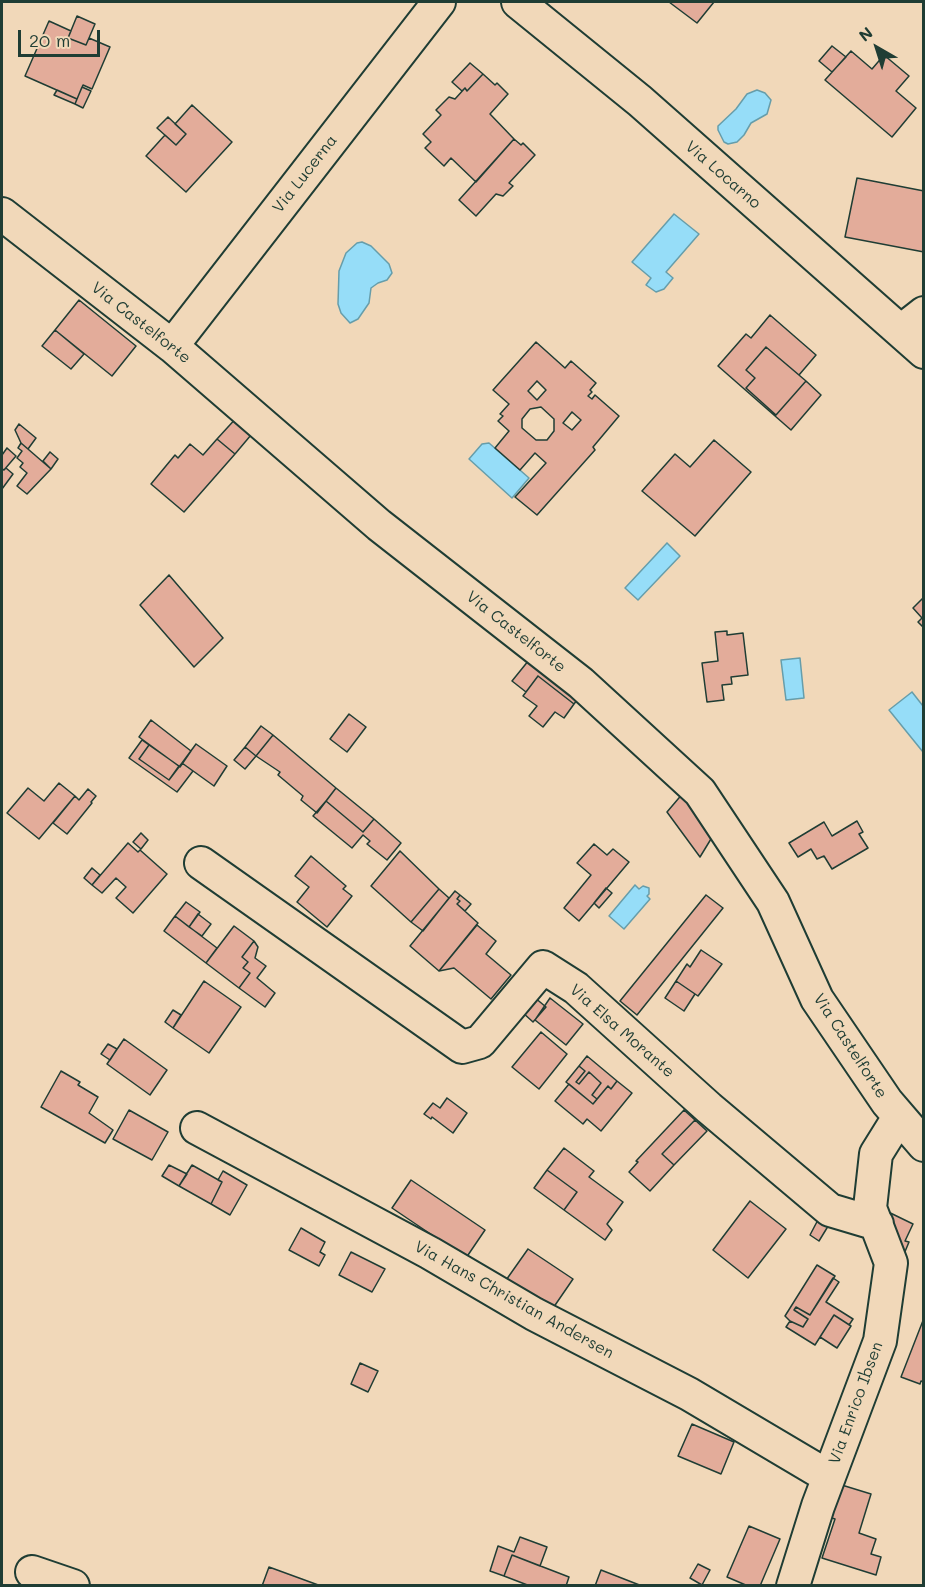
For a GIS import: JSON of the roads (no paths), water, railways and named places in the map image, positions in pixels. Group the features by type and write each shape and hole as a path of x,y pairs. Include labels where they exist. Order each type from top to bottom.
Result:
{"street":[{"name":"Via Lucerna","path":"172,346 439,2"},
{"name":"Via Locarno","path":"518,2 912,322 924,352"},
{"name":"Via Castelforte","path":"2,214 172,346 379,525 581,683 700,792 772,902 818,999 899,1117 924,1145"},
{"name":"Via Elsa Morante","path":"201,863 462,1047 480,1042 543,967 576,988 709,1108 830,1210 876,1224"},
{"name":"Via Enrico Ibsen","path":"793,1586 829,1477 880,1341 891,1263 870,1208 876,1154 899,1117"},
{"name":"Via Hans Christian Andersen","path":"197,1128 430,1252 534,1314 689,1394 829,1477"},
{"path":"32,1572 74,1586"}],"water":[{"path":"757,90 765,93 771,100 767,114 751,123 737,142 728,144 724,142 718,126 736,109 747,94"},
{"path":"674,214 699,234 666,272 673,278 664,289 656,292 646,285 651,278 632,262"},
{"path":"362,242 371,246 389,264 392,273 387,280 371,288 369,303 358,319 350,323 341,313 338,304 339,271 346,253 357,243"},
{"path":"489,443 529,478 512,498 469,459 482,444"},
{"path":"667,543 680,556 638,600 625,588"},
{"path":"800,658 804,698 786,700 781,660"},
{"path":"912,692 923,706 923,752 889,710"},
{"path":"635,885 639,889 643,886 649,888 647,896 650,899 624,929 609,916"}]}
